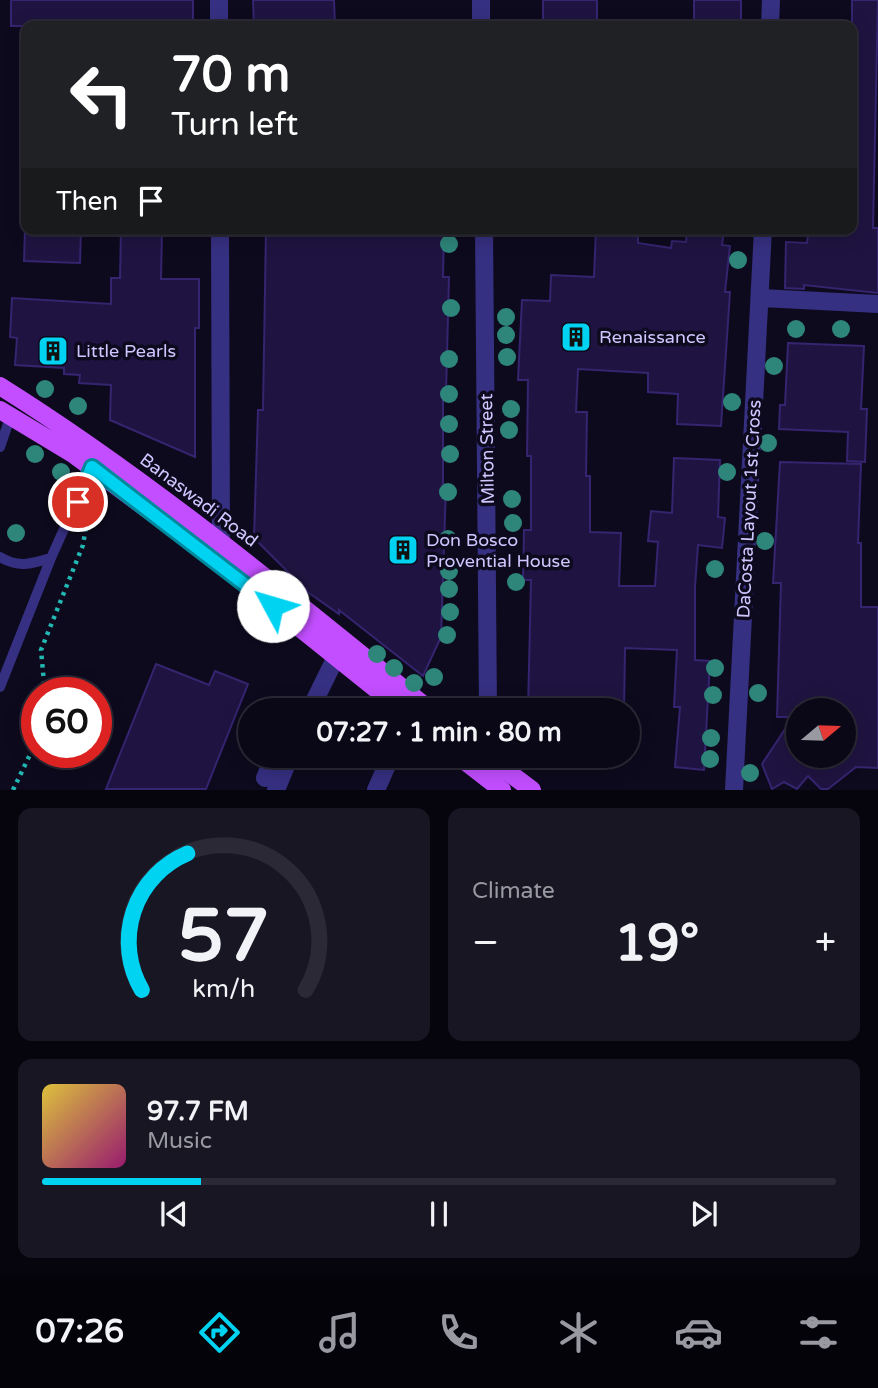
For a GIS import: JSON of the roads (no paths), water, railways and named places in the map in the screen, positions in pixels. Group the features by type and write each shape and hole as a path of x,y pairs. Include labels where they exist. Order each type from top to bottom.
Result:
{"main road":[{"name":"Banaswadi Road","path":"0,386 96,460 387,698"},
{"name":"Banaswadi Road","path":"5,412 96,460 221,541 415,698"},
{"path":"475,768 493,786"},
{"path":"503,768 532,789"}],"street":[{"path":"219,0 219,21"},
{"path":"481,0 481,21"},
{"path":"770,21 771,0"},
{"path":"219,235 221,541"},
{"name":"Milton Street","path":"484,235 488,698"},
{"name":"DaCosta Layout 1st Cross","path":"734,789 763,235"},
{"path":"761,298 878,304"},
{"path":"312,698 336,657"},
{"path":"270,784 281,768"},
{"path":"376,789 386,768"}],"lane":[{"path":"0,447 5,412"},
{"path":"0,686 51,558 96,460"},
{"path":"0,557 10,563 27,565 51,558"}],"place":[{"name":"Renaissance","path":"576,337"},
{"name":"Little Pearls","path":"53,351"},
{"name":"Don Bosco Provential House","path":"403,550"}]}
